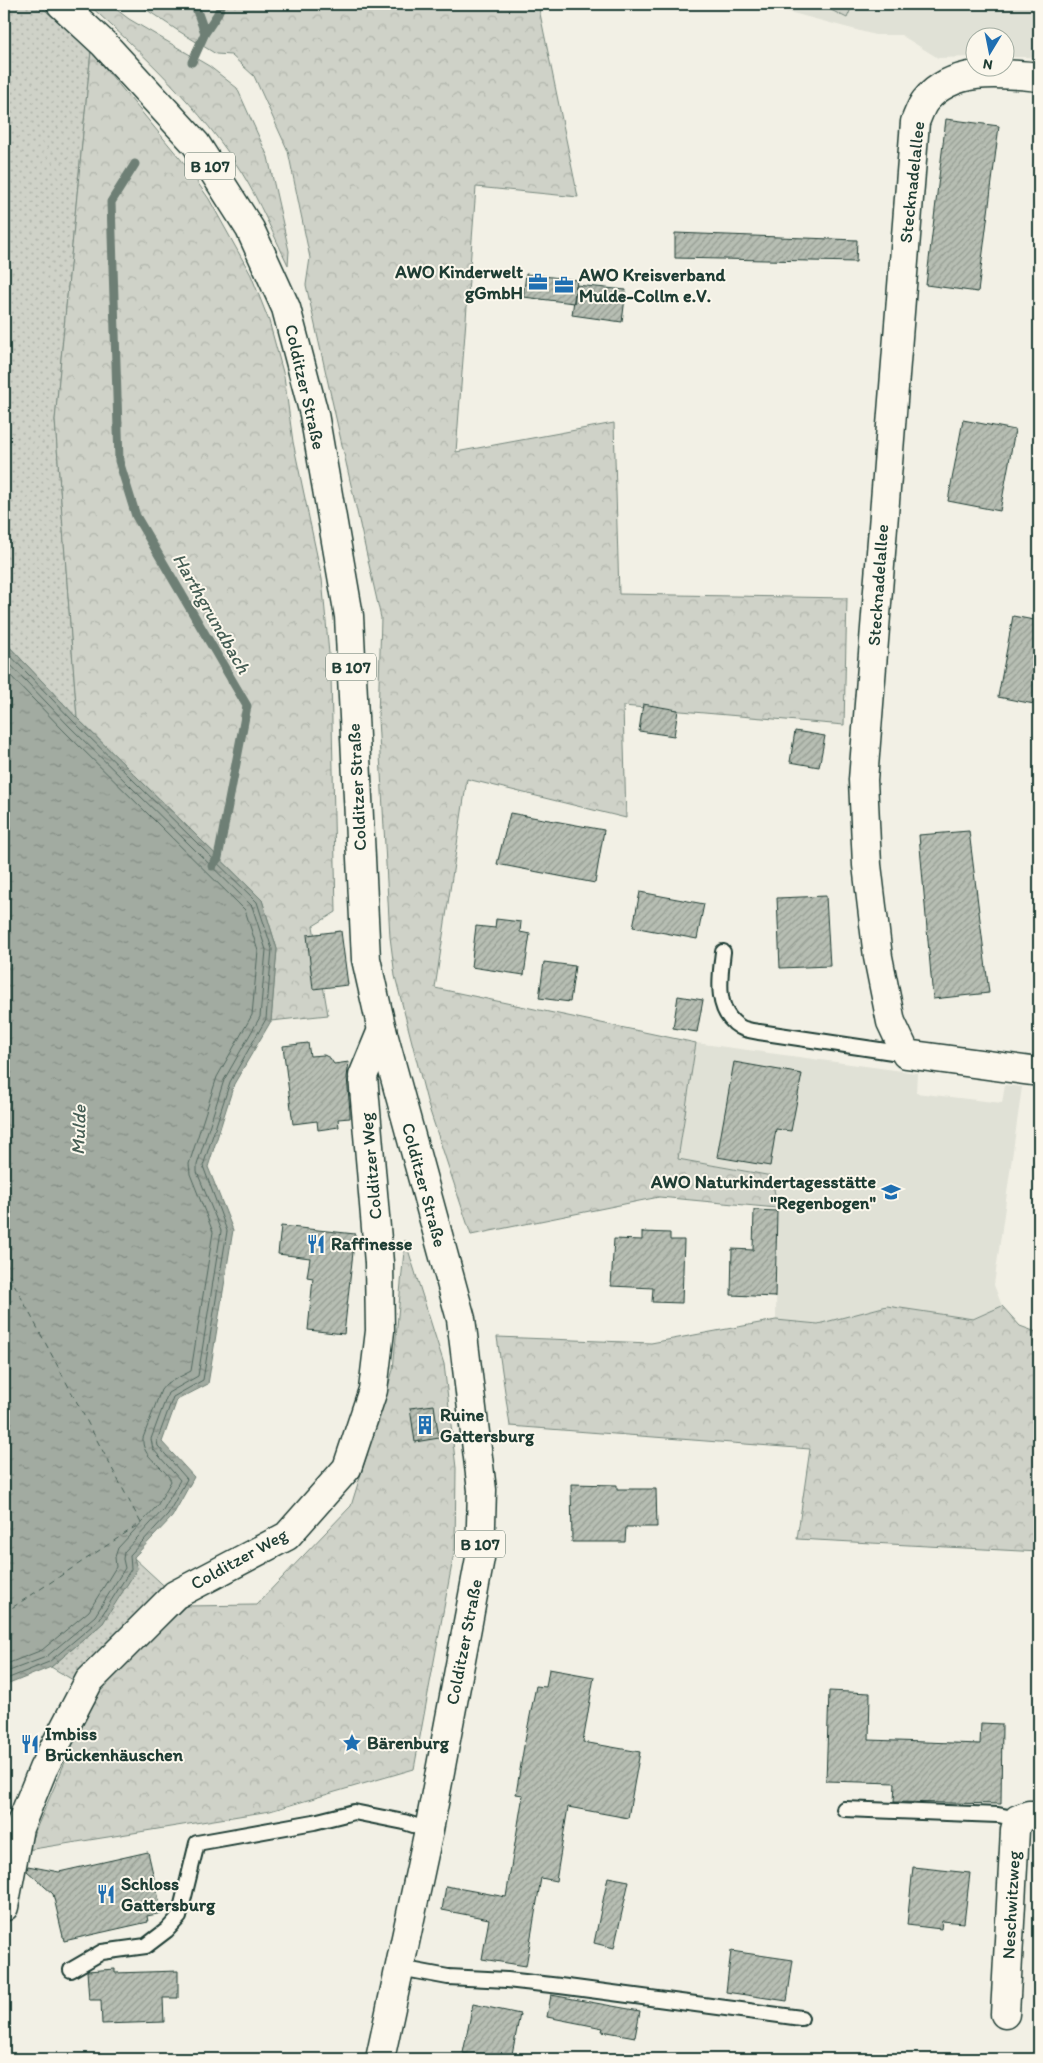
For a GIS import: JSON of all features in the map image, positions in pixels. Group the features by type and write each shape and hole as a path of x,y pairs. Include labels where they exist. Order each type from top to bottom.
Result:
{"street":[{"name":"Colditzer Straße","path":"61,4 104,44 196,144 250,229 286,308 314,414 349,616 366,959 382,1030 462,1319 482,1490 480,1558 429,1830 380,2059"},
{"name":"Stecknadelallee","path":"906,1054 891,1022 878,957 867,865 863,780 915,122 924,101 943,85 963,77 996,73 1039,77"},
{"name":"Colditzer Weg","path":"4,1907 19,1828 44,1769 89,1681 175,1595 287,1536 347,1468 372,1390 380,1331 379,1263 363,1076 382,1030"},
{"path":"906,1054 1039,1072"},
{"name":"Neschwitzweg","path":"1005,2014 1015,1830 1028,1817"}],"lane":[{"path":"723,952 720,980 721,998 728,1014 740,1028 906,1054"},
{"path":"844,1809 1028,1817"},
{"path":"70,1970 102,1952 146,1946 180,1917 197,1843 314,1822 354,1812 404,1822 429,1830"},
{"path":"400,1968 448,1977 508,1980 560,1986 801,2018"}],"shaded area":[{"path":"759,4 1039,4 1039,53 1030,57 1016,57 1016,28 966,28 966,57 938,58 901,35 875,35"},
{"name":"AWO Naturkindertagesstätte \"Regenbogen\"","path":"696,1043 917,1073 916,1093 1002,1103 1005,1085 1022,1087 994,1285 1002,1306 973,1319 887,1306 818,1324 776,1320 777,1208 772,1176 678,1159"}],"green space":[{"path":"4,4 38,4 91,51 55,420 77,718 4,641"},
{"path":"88,4 109,4 129,19 209,66 237,88 268,157 289,251 288,265 249,184 209,126 171,83"},
{"path":"138,4 538,4 578,197 476,187 456,452 614,423 619,594 847,598 844,725 623,706 626,818 467,779 435,988 696,1043 678,1159 772,1176 777,1208 659,1197 471,1235 428,1105 395,976 390,937 378,718 381,618 306,285 310,258 288,151 254,76 231,55 216,54"},
{"path":"819,4 853,4 847,18"},
{"path":"91,51 183,162 209,199 251,275 269,321 284,376 293,442 322,579 331,675 336,912 313,926 328,1015 271,1021 277,949 262,900 77,718 55,420"},
{"path":"405,1240 444,1364 456,1468 455,1548 414,1769 270,1811 27,1850 95,1693 186,1606 256,1605 351,1506 393,1370"},
{"path":"887,1306 973,1319 1002,1306 1020,1326 1039,1333 1039,1552 797,1539 810,1449 510,1426 497,1337 651,1343 776,1320 818,1324"},
{"path":"134,1558 186,1606 95,1693 51,1667 103,1623"}],"water":[{"name":"Mulde","path":"4,641 77,718 262,900 277,949 271,1021 234,1084 208,1167 233,1230 208,1384 177,1400 162,1442 194,1477 172,1517 134,1557 137,1569 103,1623 51,1667 4,1686"}],"building":[{"path":"946,119 999,126 978,292 926,285"},
{"path":"675,233 857,240 856,262 675,258"},
{"path":"526,274 577,280 574,303 523,297"},
{"path":"576,285 626,290 622,322 572,315"},
{"path":"963,420 1015,430 1000,511 948,501"},
{"path":"1013,616 1039,621 1039,705 998,697"},
{"path":"643,704 678,710 674,736 639,731"},
{"path":"795,731 825,736 819,767 790,762"},
{"path":"510,813 604,830 595,883 497,864"},
{"path":"969,831 989,993 933,999 919,835"},
{"path":"640,892 704,904 697,939 633,927"},
{"path":"826,896 830,966 780,968 777,898"},
{"path":"496,919 521,922 520,932 530,934 524,975 471,967 476,926 495,928"},
{"path":"341,931 348,985 313,989 307,935"},
{"path":"544,962 575,966 570,1002 539,998"},
{"path":"678,996 703,1000 697,1032 673,1028"},
{"path":"308,1043 310,1056 324,1055 330,1058 334,1064 349,1062 347,1077 350,1118 338,1119 339,1127 318,1130 317,1121 293,1124 283,1046"},
{"path":"734,1062 802,1074 791,1131 776,1129 770,1166 717,1157"},
{"path":"754,1210 777,1211 775,1297 731,1295 732,1249 753,1250"},
{"name":"Raffinesse","path":"281,1226 355,1234 344,1334 308,1330 313,1278 307,1277 310,1258 278,1254"},
{"path":"642,1232 670,1233 670,1240 684,1240 682,1303 652,1302 653,1288 611,1286 614,1239 642,1240"},
{"name":"Ruine Gattersburg","path":"434,1405 439,1438 415,1442 410,1408"},
{"path":"571,1484 617,1485 617,1489 656,1489 657,1527 626,1527 625,1542 572,1542"},
{"path":"549,1669 594,1677 583,1742 640,1752 628,1818 568,1807 556,1881 541,1878 526,1966 482,1959 489,1919 442,1910 446,1886 506,1897 523,1795 516,1794 524,1746 536,1686 546,1687"},
{"path":"829,1691 870,1693 869,1740 980,1744 981,1723 1002,1724 1001,1804 894,1802 895,1783 826,1781"},
{"name":"Schloss Gattersburg","path":"148,1852 162,1913 147,1916 148,1922 64,1941 53,1894 27,1871 28,1866 59,1872"},
{"path":"913,1867 970,1873 964,1923 942,1921 941,1929 907,1925"},
{"path":"608,1877 629,1881 614,1948 594,1943"},
{"path":"731,1951 793,1960 787,2001 726,1992"},
{"path":"115,1969 115,1973 178,1971 178,1998 163,1998 164,2022 102,2024 101,2000 89,2000 87,1971"},
{"path":"551,1995 640,2011 635,2037 602,2031 603,2028 547,2017"},
{"path":"473,2004 520,2014 511,2059 491,2059 463,2053"}],"waterway":[{"name":"Harthgrundbach","path":"191,4 196,8 205,33 192,62"},
{"path":"205,33 222,4"},
{"name":"Harthgrundbach","path":"135,164 111,202 119,461 136,516 247,706 218,858 212,866"}],"ferry route":[{"path":"4,1265 141,1523 4,1613"}],"place":[{"name":"AWO Kinderwelt gGmbH","path":"538,282"},
{"name":"AWO Kreisverband Mulde-Collm e.V.","path":"564,285"},
{"name":"AWO Naturkindertagesstätte \"Regenbogen\"","path":"891,1192"},
{"name":"Raffinesse","path":"316,1244"},
{"name":"Ruine Gattersburg","path":"425,1425"},
{"name":"Bärenburg","path":"352,1743"},
{"name":"Imbiss Brückenhäuschen","path":"30,1744"},
{"name":"Schloss Gattersburg","path":"106,1894"}]}
